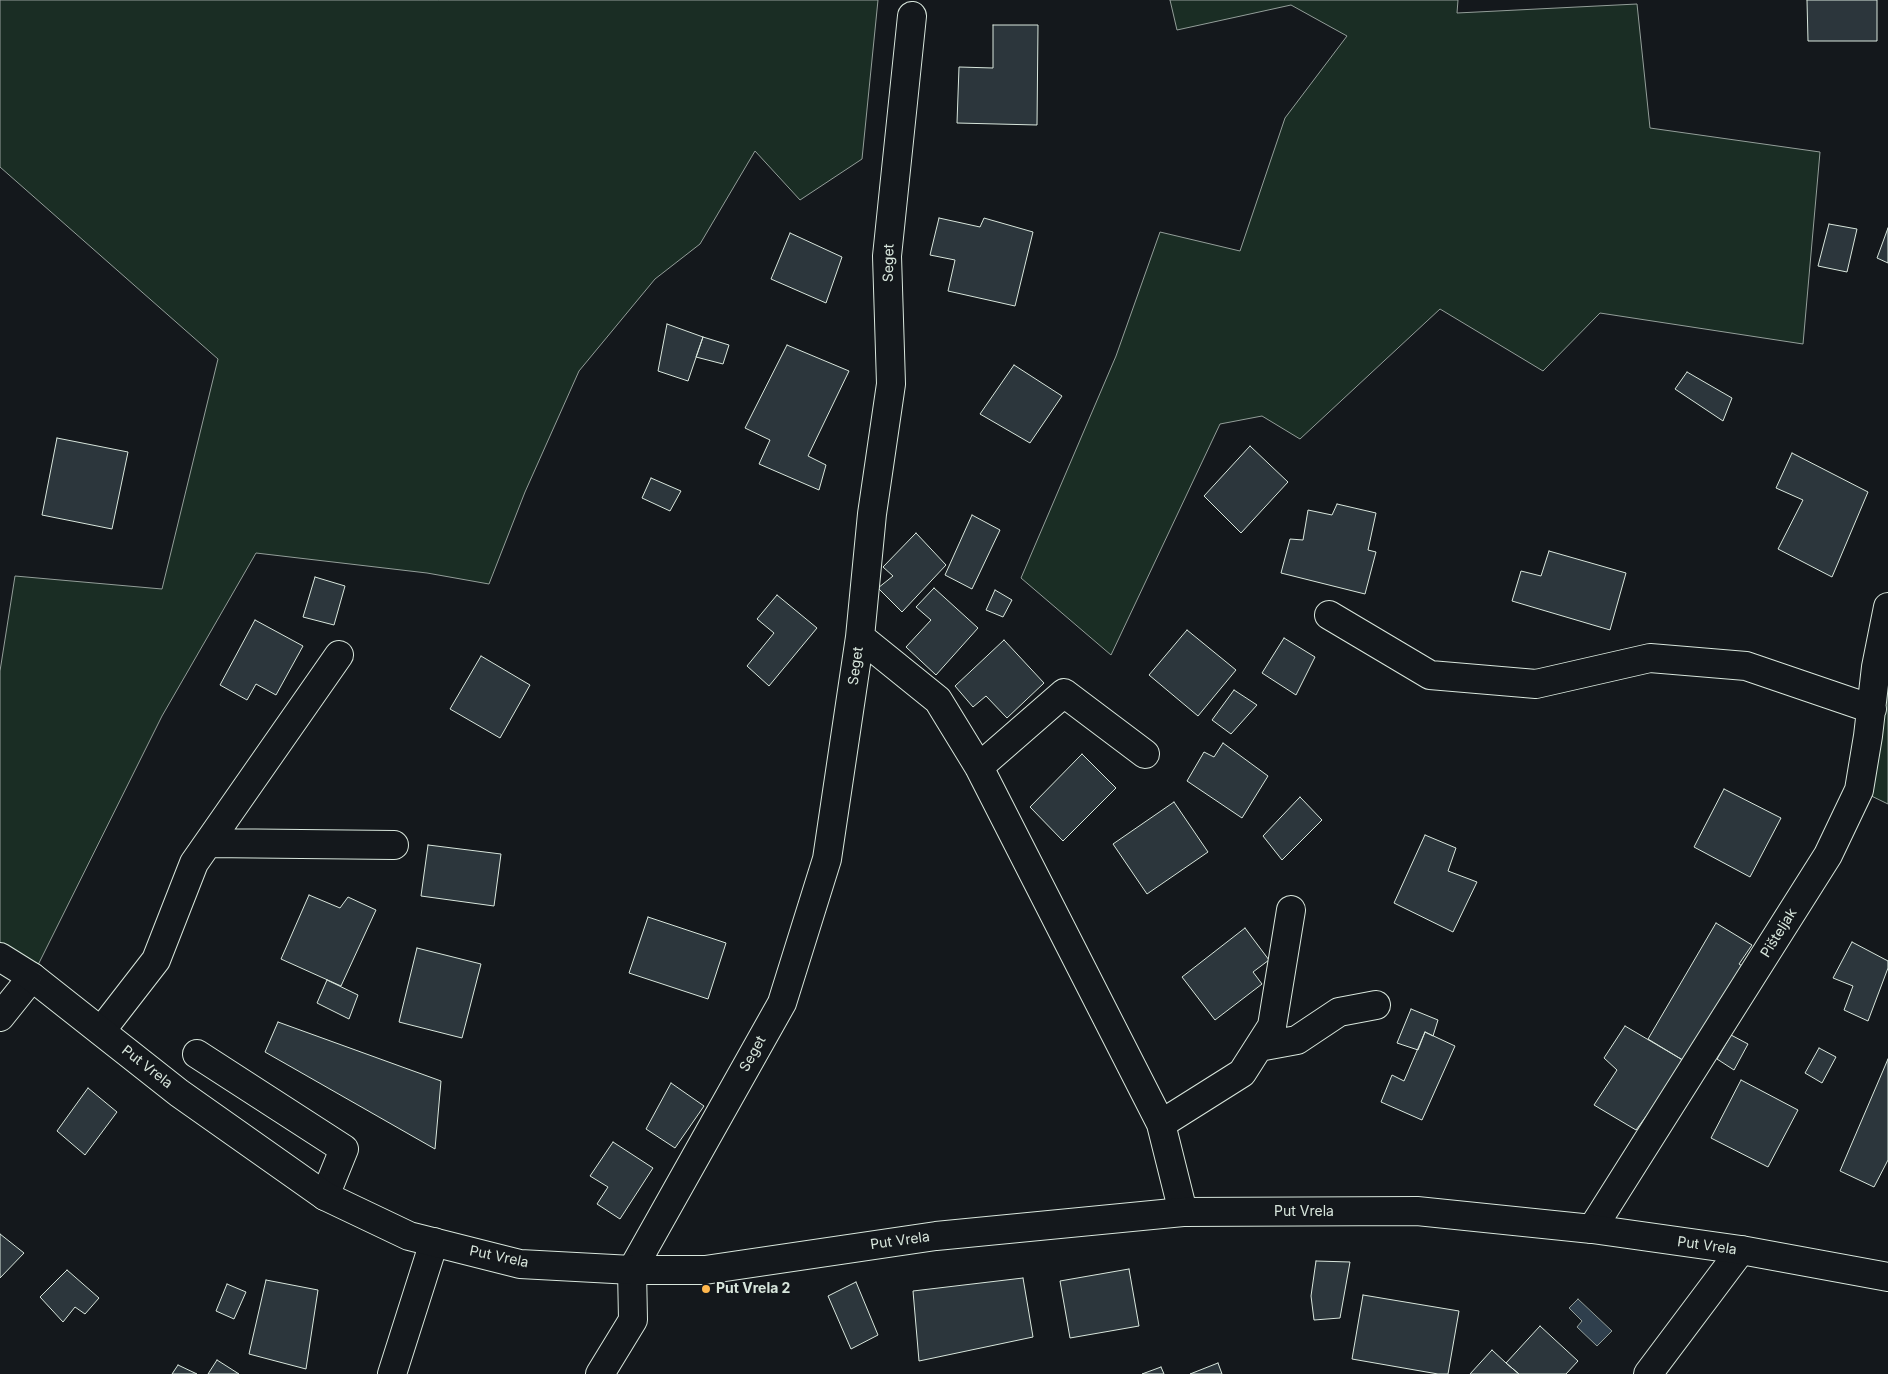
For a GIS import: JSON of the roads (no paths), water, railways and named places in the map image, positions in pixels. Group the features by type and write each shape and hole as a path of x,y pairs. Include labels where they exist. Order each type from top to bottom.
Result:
{"street":[{"name":"Seget","path":"632,1270 782,1003 827,859 860,637 872,514 891,384 887,256 912,16"},
{"name":"Pišteljak","path":"1592,1228 1828,855 1859,790 1872,709 1882,668 1888,607"},
{"path":"1329,616 1430,674 1536,684 1650,658 1746,666 1872,709"},
{"path":"860,637 938,700 980,767 1160,1124 1183,1212"},
{"path":"101,1031 156,960 194,863 339,655"},
{"path":"980,767 1064,693 1145,754"},
{"path":"208,843 394,845"},
{"path":"1160,1124 1242,1073 1272,1026 1291,910"},
{"name":"Put Vrela","path":"0,957 32,977 179,1093 324,1196 409,1236 520,1264 632,1270 705,1270 936,1236 1183,1212 1417,1212 1592,1228 1740,1250 1888,1277"},
{"path":"0,1017 32,977"},
{"path":"1259,1047 1298,1040 1339,1012 1376,1005"},
{"path":"197,1054 344,1149 324,1196"},
{"path":"392,1374 434,1242"},
{"path":"1648,1374 1740,1250"},
{"path":"600,1374 633,1320 632,1270"}],"water":[{"path":"1578,1299 1612,1331 1597,1346 1577,1327 1582,1321 1569,1308"}],"place":[{"name":"Put Vrela 2","path":"706,1289"}]}
